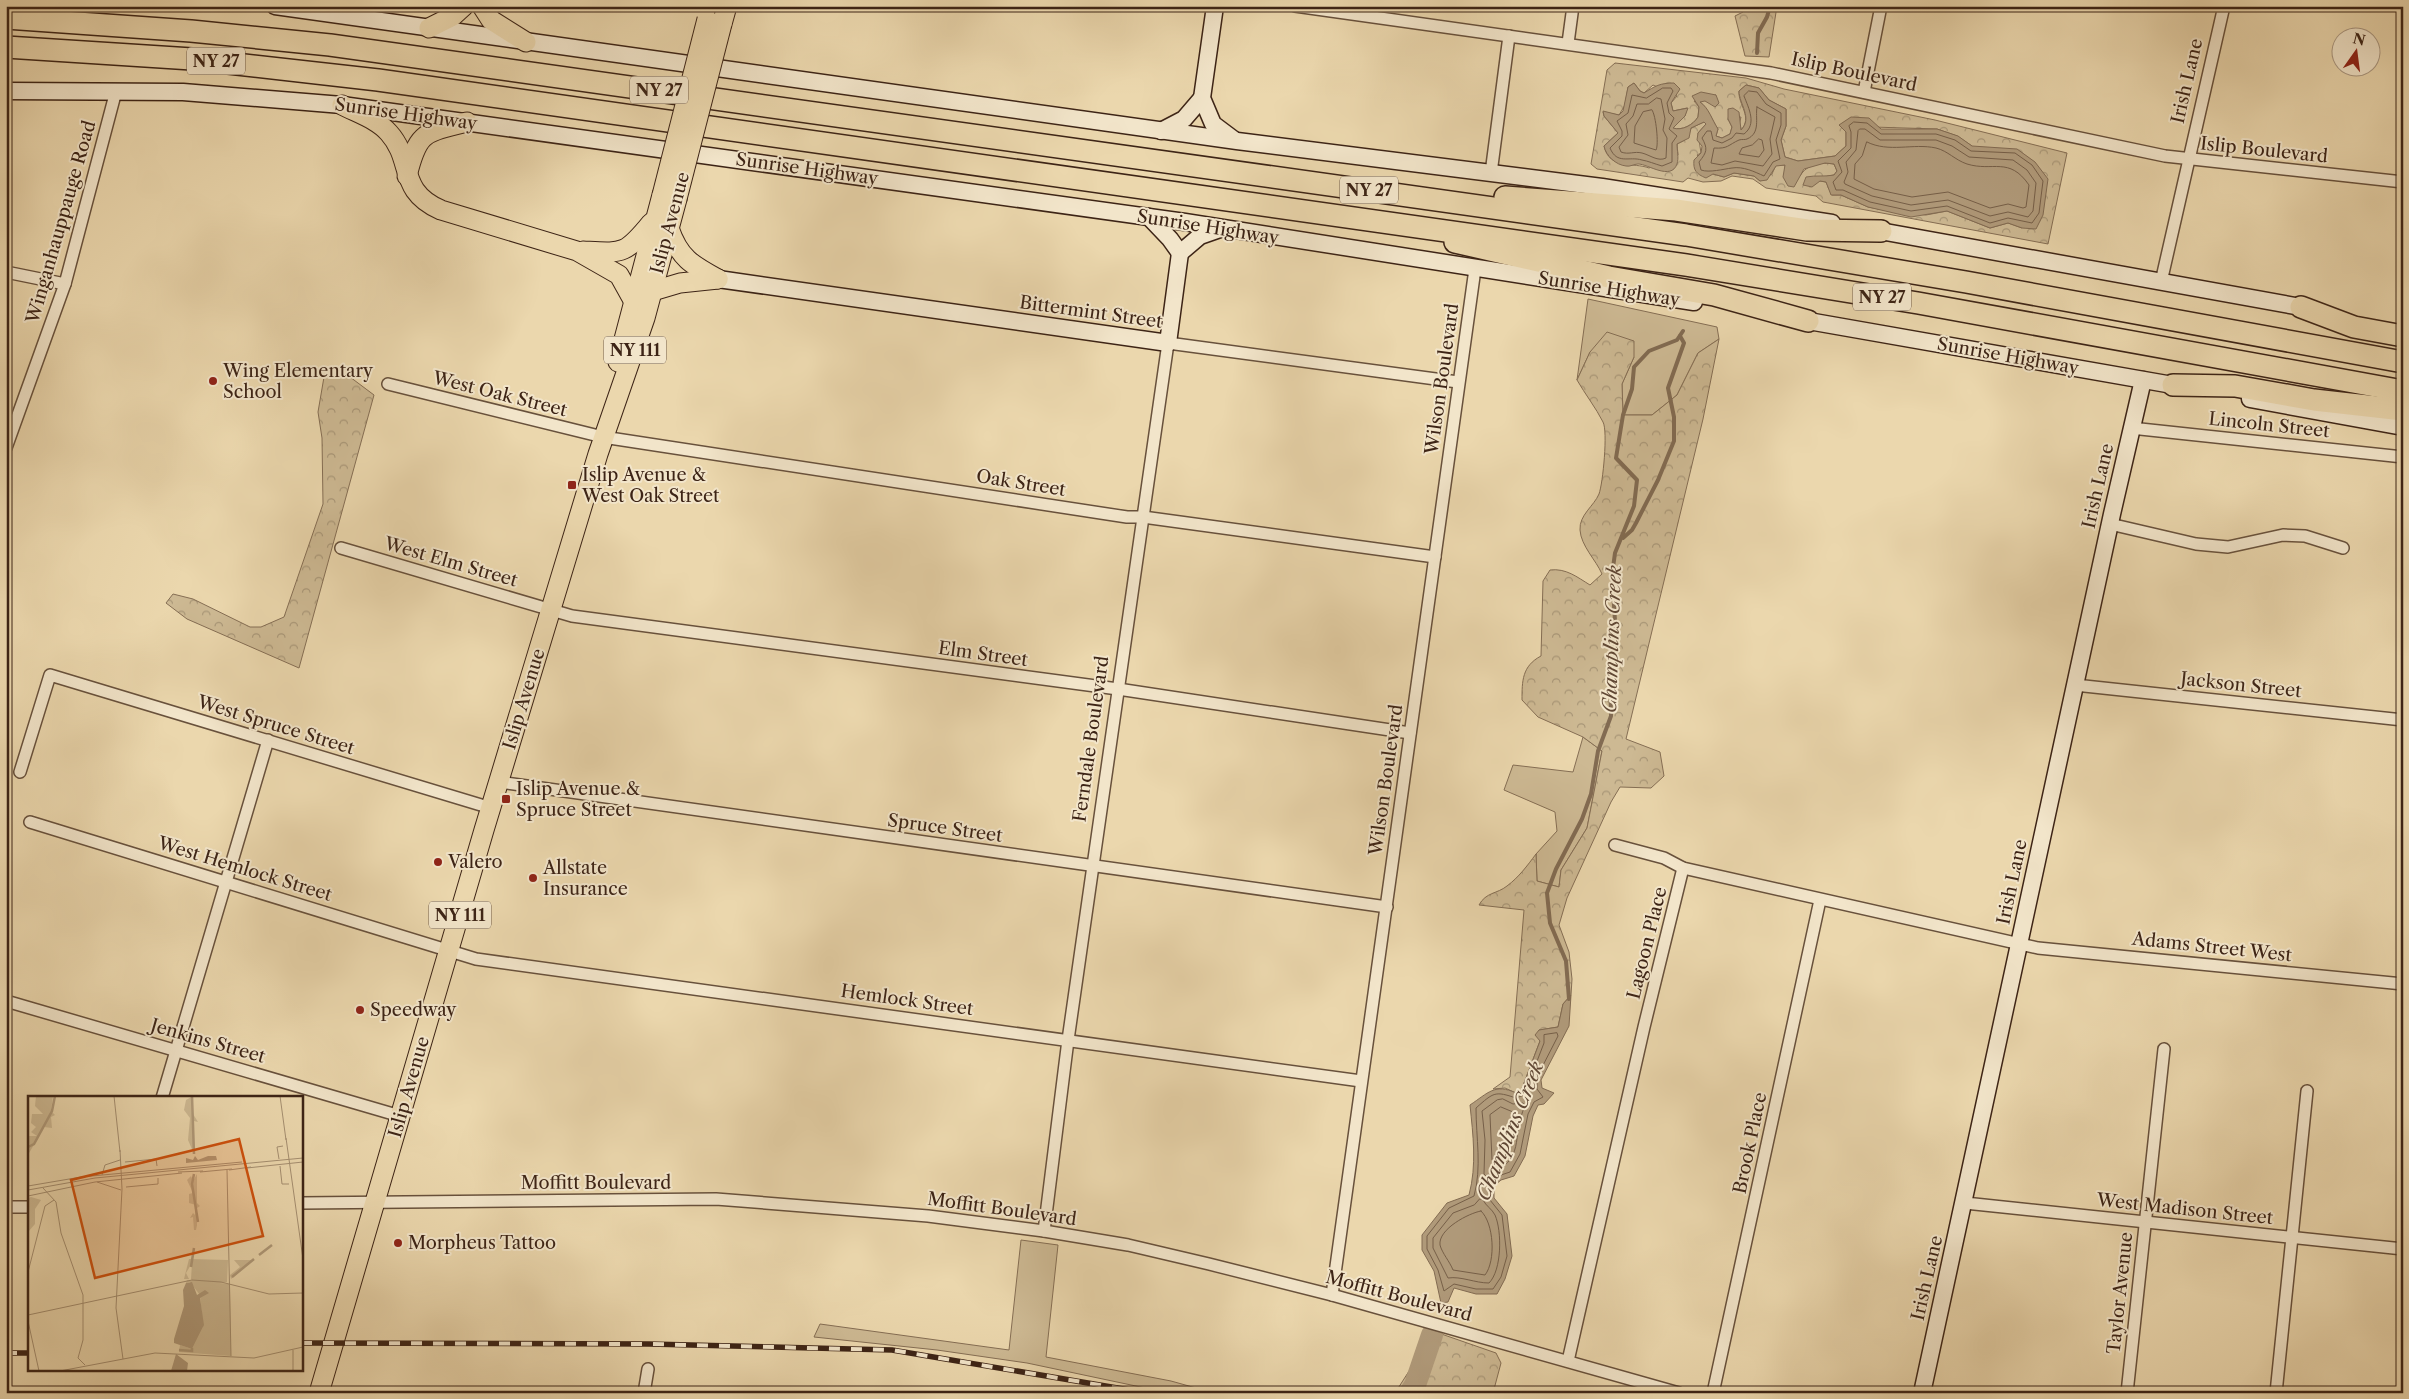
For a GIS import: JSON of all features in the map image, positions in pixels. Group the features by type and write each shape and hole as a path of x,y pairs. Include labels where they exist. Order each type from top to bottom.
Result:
{"highway":[{"name":"NY 27","path":"6,18 192,30 330,44 1428,198 1778,250 2403,362"},
{"name":"Sunrise Highway","path":"6,47 192,59 332,74 1593,250 1834,289 2403,391"},
{"path":"1428,198 1531,198 1676,210 1808,230 1881,231"},
{"path":"1359,217 1494,252 1609,277 1714,295 1808,321"},
{"path":"2301,308 2354,327 2403,336"},
{"path":"2173,385 2235,386 2330,402 2403,410"}],"main road":[{"path":"275,6 1161,131 1611,189 1881,231 2403,326"},
{"path":"428,28 453,16 464,6"},
{"path":"482,6 491,20 526,42"},
{"path":"1215,6 1202,98 1213,124 1237,141"},
{"name":"Islip Avenue","path":"603,437 613,384 634,302 662,223 717,14"},
{"name":"Sunrise Highway","path":"6,91 116,90 255,97 342,105 1149,217 1808,321 2403,427"},
{"path":"1161,131 1184,119 1202,98"},
{"path":"342,105 377,123 388,132 396,144 407,176 417,194 434,207 577,251 619,275 634,302"},
{"path":"407,176 415,147 423,137 435,130 467,122"},
{"path":"1149,217 1170,239 1180,253 1200,236 1222,228"},
{"path":"577,251 617,252 624,250 662,223 678,250 687,260 718,279"},
{"name":"Islip Avenue","path":"319,1393 491,808 603,437 623,386 653,291 662,223"},
{"name":"Ferndale Boulevard","path":"1168,343 1180,253"},
{"path":"653,291 680,283 718,279"},
{"name":"Bittermint Street","path":"718,279 1168,343"},
{"name":"Irish Lane","path":"1922,1393 2110,524 2143,380"}],"street":[{"name":"Islip Boulevard","path":"1295,6 1732,66 2189,160 2403,181"},
{"path":"1568,44 1573,6"},
{"path":"1864,92 1881,6"},
{"name":"Irish Lane","path":"2161,282 2224,6"},
{"path":"1492,173 1509,36"},
{"name":"Winganhauppauge Road","path":"6,448 65,284 116,90"},
{"name":"Wilson Boulevard","path":"1332,1295 1475,269"},
{"path":"6,272 65,284"},
{"name":"Bittermint Street","path":"1168,343 1458,382"},
{"name":"Ferndale Boulevard","path":"1044,1231 1068,1040 1168,343"},
{"name":"West Oak Street","path":"388,384 603,437"},
{"name":"Lincoln Street","path":"2131,428 2403,457"},
{"name":"Oak Street","path":"603,437 1118,516 1143,517 1435,557"},
{"path":"2110,524 2196,544 2228,547 2283,534 2305,536 2343,548"},
{"name":"West Elm Street","path":"341,548 551,609"},
{"name":"Elm Street","path":"551,609 572,616 1118,689 1410,734"},
{"name":"West Spruce Street","path":"20,772 50,675 491,808"},
{"name":"Jackson Street","path":"2075,685 2403,720"},
{"path":"163,1096 268,740"},
{"name":"Spruce Street","path":"499,782 1387,907"},
{"name":"West Hemlock Street","path":"30,822 450,950"},
{"path":"1615,845 1664,858 1683,868"},
{"name":"Lagoon Place","path":"1568,1361 1642,1037 1683,868 2019,943"},
{"name":"Brook Place","path":"1713,1393 1820,900"},
{"name":"Adams Street West","path":"2019,943 2038,948 2403,984"},
{"name":"Hemlock Street","path":"450,950 476,959 1361,1081"},
{"name":"Jenkins Street","path":"6,1001 400,1116"},
{"name":"Taylor Avenue","path":"2127,1393 2164,1049"},
{"path":"2276,1393 2307,1091"},
{"name":"Moffitt Boulevard","path":"302,1203 716,1200 928,1216 1044,1231 1137,1247 1332,1295 1679,1393"},
{"name":"West Madison Street","path":"1964,1203 2403,1250"},
{"path":"6,1207 28,1207"},
{"path":"644,1393 648,1369"}],"green space":[{"path":"1742,6 1777,6 1769,57 1745,56 1735,16 1743,12"},
{"path":"1615,63 1746,78 1784,89 1935,120 2067,153 2048,244 1823,202 1816,196 1766,188 1753,179 1732,176 1721,181 1703,182 1688,178 1683,182 1597,169 1591,164 1607,70","holes":["1634,83 1644,93 1653,85 1677,96 1671,103 1673,111 1687,108 1685,116 1673,128 1676,129 1687,127 1698,117 1699,107 1694,101 1716,95 1699,101 1718,129 1716,136 1722,138 1730,134 1732,127 1728,119 1741,117 1739,125 1741,130 1746,120 1739,91 1746,85 1759,88 1769,100 1786,109 1786,126 1781,140 1785,157 1798,161 1835,156 1846,146 1846,132 1840,126 1937,129 1957,136 1972,146 2022,228 2008,223 1990,228 1947,211 1926,215 1889,211 1868,207 1841,195 1832,195 1826,182 1820,181 1822,177 1834,175 1837,171 1834,164 1824,163 1810,166 1800,176 1785,172 1785,165 1776,165 1772,174 1760,181 1754,176 1734,173 1724,177 1713,174 1697,155 1701,153 1698,133 1706,124 1704,122 1691,128 1685,140 1677,144 1678,155 1649,168 1616,162 1607,154 1604,146 1618,133 1604,116 1603,112 1619,115 1625,105 1628,87"]},
{"path":"1588,299 1717,327 1719,339 1698,353 1677,395 1652,415 1623,415 1622,384 1634,357 1590,352 1577,380"},
{"path":"1607,332 1634,341 1634,357 1622,384 1623,415 1652,415 1677,395 1698,353 1719,339 1703,419 1626,739 1660,752 1664,776 1651,788 1620,787 1611,802 1567,898 1559,925 1569,952 1572,979 1571,995 1563,1004 1558,1027 1539,1030 1540,1041 1521,1091 1516,1093 1505,1088 1493,1089 1510,1077 1524,910 1479,905 1488,895 1503,889 1511,883 1536,854 1537,881 1559,887 1561,870 1587,828 1602,751 1583,737 1538,717 1522,700 1522,687 1524,675 1530,664 1541,656 1543,581 1550,570 1561,570 1576,576 1590,585 1602,574 1583,542 1580,525 1601,488 1604,427 1603,422 1577,380 1590,352"},
{"path":"324,377 350,377 374,395 299,668 187,619 166,603 173,594 193,599 250,627 261,627 284,617 323,504 322,438 318,412"},
{"path":"1583,737 1602,751 1587,828 1561,870 1559,887 1537,881 1536,854 1557,831 1555,812 1504,790 1513,765 1573,772"},
{"path":"1021,1240 1058,1245 1046,1357 1171,1381 1214,1393 1169,1393 1027,1363 937,1350 814,1337 820,1324 1009,1350"},
{"path":"1427,1329 1496,1353 1501,1363 1493,1393 1395,1393 1411,1368"}],"water":[{"path":"1634,83 1644,93 1661,84 1674,83 1680,89 1671,103 1673,111 1688,108 1685,116 1673,128 1676,129 1687,127 1698,117 1699,107 1692,96 1701,92 1716,95 1719,103 1715,107 1705,101 1700,102 1708,111 1718,129 1716,136 1722,138 1730,134 1732,127 1728,119 1728,109 1733,108 1739,112 1741,130 1746,121 1739,91 1746,85 1759,88 1769,100 1786,109 1786,126 1781,140 1785,157 1798,161 1835,156 1846,146 1846,132 1839,125 1851,117 1869,118 1881,129 1937,129 1958,136 1972,146 2017,149 2035,162 2048,179 2043,215 2036,229 2022,228 2008,223 1990,228 1947,211 1911,217 1868,207 1841,195 1831,195 1826,182 1820,181 1812,187 1803,185 1806,177 1834,175 1837,171 1834,164 1825,163 1804,169 1794,187 1788,186 1783,177 1785,165 1776,166 1767,180 1760,181 1754,176 1734,173 1724,177 1713,174 1706,178 1696,171 1694,163 1694,160 1701,153 1702,146 1697,140 1698,133 1706,124 1704,122 1691,128 1689,138 1677,144 1678,157 1674,169 1665,171 1638,164 1622,165 1612,159 1605,150 1604,146 1618,133 1604,116 1603,111 1619,115 1623,111 1628,87"},
{"path":"1571,995 1569,1026 1541,1080 1542,1088 1554,1093 1544,1104 1538,1105 1533,1116 1525,1156 1514,1176 1501,1180 1494,1186 1494,1198 1507,1214 1512,1256 1505,1279 1497,1294 1476,1294 1454,1288 1448,1302 1441,1303 1434,1271 1422,1250 1422,1235 1447,1203 1469,1195 1474,1161 1470,1105 1487,1093 1497,1089 1516,1093 1521,1091 1540,1041 1535,1035 1539,1030 1558,1027 1563,1004"}],"waterway":[{"name":"Champlins Creek","path":"1757,53 1758,33 1767,17 1770,6"},
{"name":"Champlins Creek","path":"1569,999 1566,961 1550,923 1547,893 1556,869 1582,819 1591,794 1598,751 1611,716 1610,674 1616,636 1612,575 1615,553 1634,506 1637,480 1616,458 1623,415 1632,389 1634,367 1649,351 1677,340 1683,331"},
{"path":"1623,538 1632,530 1636,523 1658,480 1674,441 1674,417 1668,388 1684,343 1680,336"},
{"name":"Champlins Creek","path":"1410,1393 1415,1385 1432,1335"}],"railway":[{"path":"302,1343 649,1344 892,1350 1147,1393"},
{"path":"6,1353 28,1353"}],"place":[{"name":"Wing Elementary School","path":"213,381"},
{"name":"Islip Avenue & West Oak Street","path":"572,485"},
{"name":"Islip Avenue & Spruce Street","path":"506,799"},
{"name":"Valero","path":"438,862"},
{"name":"Allstate Insurance","path":"533,878"},
{"name":"Speedway","path":"360,1010"},
{"name":"Morpheus Tattoo","path":"398,1243"}]}
